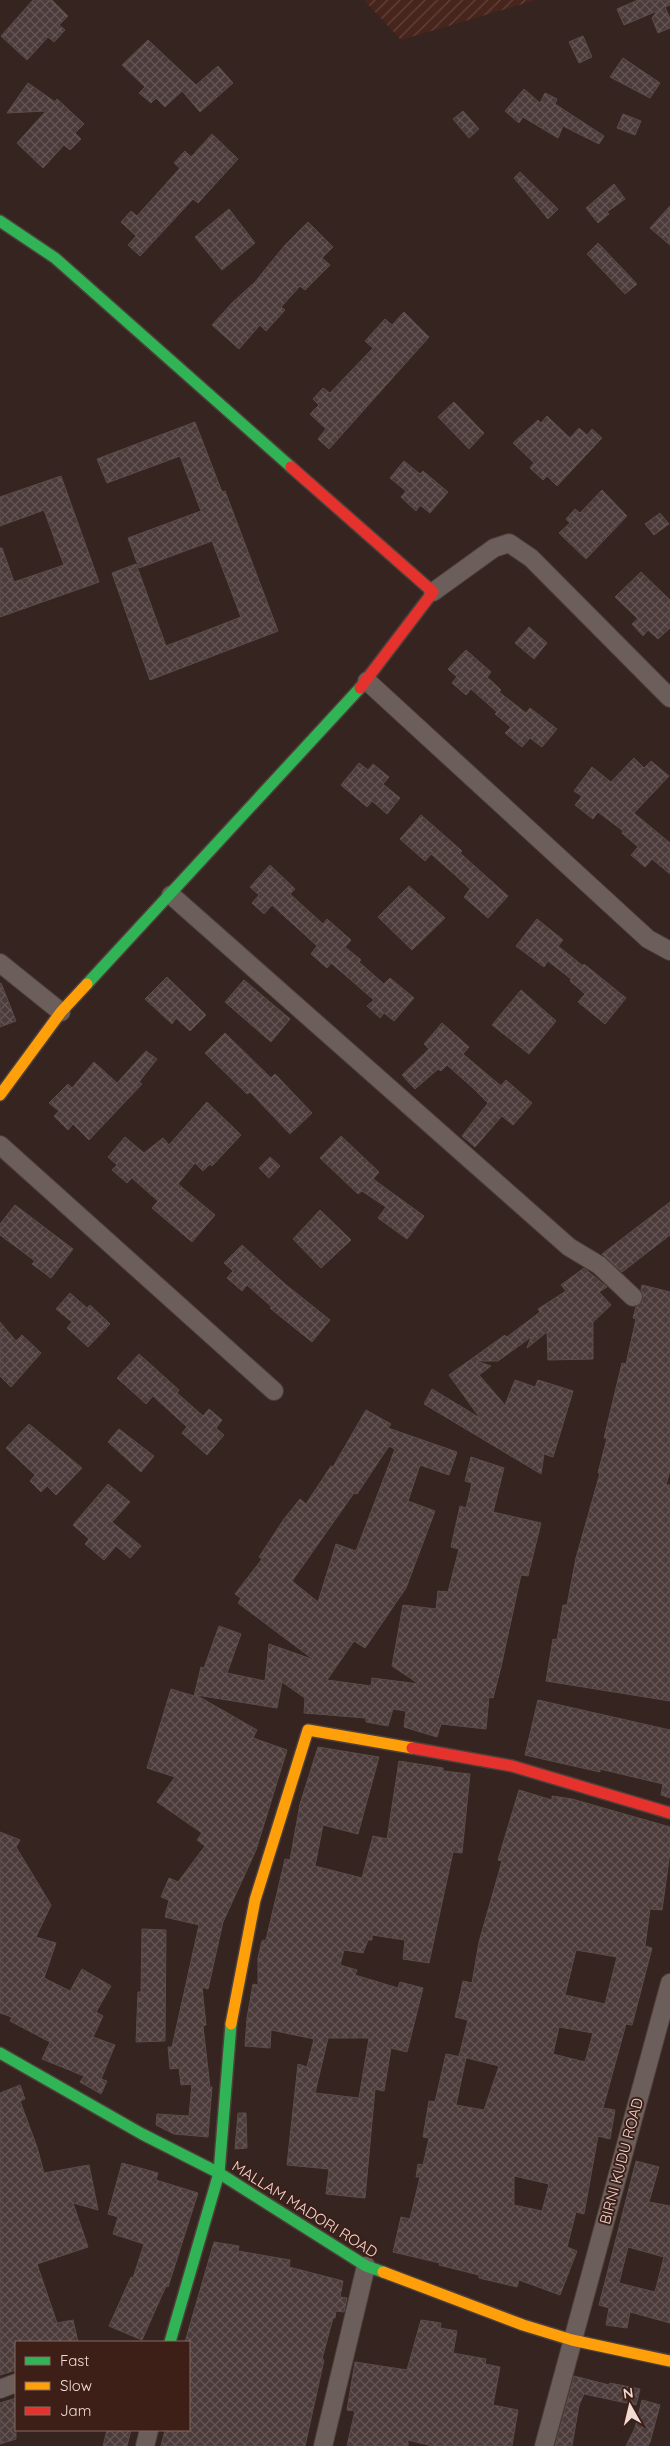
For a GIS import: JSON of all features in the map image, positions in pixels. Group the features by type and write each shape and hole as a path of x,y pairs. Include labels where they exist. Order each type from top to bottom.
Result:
{"street":[{"path":"0,221 55,258 433,592"},
{"path":"0,1095 61,1012 367,681 433,592 494,548 509,543 531,558 670,698"},
{"path":"367,681 648,939 670,951"},
{"path":"171,895 568,1247 599,1265 633,1297"},
{"path":"0,963 61,1012"},
{"path":"0,1145 274,1391"},
{"path":"170,2341 219,2173 232,2015 255,1900 308,1730 512,1766 670,1813"},
{"name":"BIRNI KUDU ROAD","path":"544,2446 670,1983"},
{"name":"MALLAM MADORI ROAD","path":"0,2053 142,2134 219,2173 366,2266 523,2325 572,2340 670,2361"},
{"path":"323,2446 366,2266"},
{"path":"0,2389 15,2383"},
{"path":"145,2446 149,2431"}],"shaded area":[{"path":"364,0 536,0 401,40"}],"building":[{"path":"33,0 52,0 68,16 59,25 65,30 54,42 48,37 27,60 1,36"},
{"path":"638,0 670,0 670,5 665,7 670,19 670,28 658,33 652,18 657,11 624,25 617,9"},
{"path":"583,36 592,57 579,63 569,42"},
{"path":"148,40 196,85 218,66 233,83 200,112 182,91 165,107 156,98 151,103 139,93 145,87 122,65"},
{"path":"623,58 660,83 650,98 610,77"},
{"path":"28,83 55,102 57,99 84,124 75,133 81,139 70,150 64,145 43,168 17,143 46,111 7,113"},
{"path":"524,89 540,103 545,93 557,99 555,104 604,136 599,144 563,126 558,138 523,117 519,123 505,111"},
{"path":"463,111 479,129 469,138 453,119"},
{"path":"623,114 641,121 635,135 617,128"},
{"path":"212,134 238,159 198,203 193,199 140,256 128,245 136,236 121,222 131,211 137,216 180,168 174,163 185,151 191,157"},
{"path":"520,172 558,209 548,219 514,178"},
{"path":"614,184 625,199 607,212 609,214 598,223 586,208"},
{"path":"670,206 670,245 650,228"},
{"path":"229,209 255,243 222,270 195,237"},
{"path":"308,222 333,247 322,258 330,265 305,290 300,286 281,307 285,310 266,331 260,325 239,349 212,325 255,282 285,245"},
{"path":"598,243 637,284 625,294 587,254"},
{"path":"404,312 429,337 329,449 318,439 326,429 310,414 319,405 313,399 323,388 330,393 373,348 365,341 385,319 392,325"},
{"path":"454,402 484,433 469,449 438,417"},
{"path":"547,416 570,438 579,428 587,435 592,429 602,438 557,486 547,476 543,480 530,468 534,463 513,443 538,420 541,423"},
{"path":"195,422 222,492 225,491 278,631 150,680 112,573 136,564 166,646 241,617 212,541 139,568 128,538 201,511 180,456 107,483 97,459"},
{"path":"404,461 420,474 423,471 448,492 430,513 420,505 416,511 401,497 406,491 390,478"},
{"path":"61,476 99,582 0,617 0,548 2,548 14,582 64,565 44,510 0,526 0,497"},
{"path":"602,490 627,516 586,559 559,533 570,523 566,519 575,509 580,513"},
{"path":"660,513 669,524 654,535 645,524"},
{"path":"641,572 670,600 670,628 658,639 648,630 643,636 632,624 638,619 615,597"},
{"path":"529,627 547,643 534,659 515,643"},
{"path":"466,650 491,672 487,677 501,690 499,692 526,713 530,708 557,729 542,747 530,738 522,747 505,733 511,727 495,714 497,712 471,689 466,695 452,683 457,677 448,669"},
{"path":"634,758 644,768 651,761 669,776 634,813 670,843 670,874 652,859 645,867 631,855 638,847 622,833 623,831 598,812 593,819 575,805 582,796 574,791 592,767 611,782"},
{"path":"359,763 368,770 373,764 389,777 383,784 400,798 387,814 372,801 367,807 341,785"},
{"path":"421,815 462,851 460,853 508,896 488,918 464,897 470,889 455,875 431,854 425,861 400,839"},
{"path":"270,865 295,889 290,894 323,924 327,919 351,940 345,947 361,960 359,962 384,984 390,978 414,998 394,1021 384,1013 380,1018 367,1006 374,1000 331,963 327,968 311,954 317,946 272,905 264,914 252,903 259,895 250,887"},
{"path":"409,886 445,918 412,950 378,917"},
{"path":"537,919 563,940 558,946 626,998 605,1024 578,1002 585,994 570,981 571,979 548,961 544,967 516,946"},
{"path":"167,977 206,1015 190,1031 176,1018 172,1024 145,999"},
{"path":"244,980 290,1019 271,1042 225,1002"},
{"path":"0,984 16,1021 0,1027"},
{"path":"521,990 556,1021 529,1054 492,1025"},
{"path":"442,1023 469,1047 463,1054 501,1086 506,1080 532,1103 513,1125 502,1116 475,1147 462,1136 488,1103 473,1088 447,1065 441,1071 438,1069 415,1089 402,1075 429,1049 424,1044"},
{"path":"225,1033 271,1078 275,1074 312,1113 290,1134 250,1092 247,1094 205,1053"},
{"path":"146,1051 157,1059 139,1082 142,1084 89,1140 73,1124 68,1130 54,1116 59,1111 49,1103 68,1084 72,1088 94,1062 117,1083"},
{"path":"207,1102 241,1135 212,1166 210,1164 203,1171 195,1163 178,1184 215,1215 192,1242 152,1208 158,1201 132,1178 127,1183 112,1170 117,1165 108,1157 125,1137 144,1153 163,1138 169,1145"},
{"path":"341,1136 379,1172 373,1179 424,1216 407,1239 378,1218 386,1207 362,1191 358,1194 320,1158"},
{"path":"270,1157 280,1166 269,1178 259,1168"},
{"path":"670,1202 670,1235 622,1272 602,1254"},
{"path":"15,1205 73,1249 51,1278 32,1264 35,1261 0,1235 0,1224"},
{"path":"320,1210 351,1240 321,1268 293,1239"},
{"path":"242,1245 285,1284 330,1320 312,1342 270,1308 272,1307 247,1285 242,1291 227,1278 233,1271 224,1263"},
{"path":"584,1268 607,1287 599,1292 611,1305 593,1322 593,1359 548,1360 547,1332 527,1348 531,1337 498,1361 476,1361 491,1366 479,1375 505,1405 515,1380 535,1387 538,1380 573,1391 553,1457 544,1454 541,1474 424,1404 432,1389 480,1418 449,1375 505,1335 507,1337 540,1312 538,1309 566,1291 561,1285"},
{"path":"642,1285 670,1292 670,1470 666,1485 670,1485 670,1701 546,1681 553,1639 557,1640 563,1605 567,1605 576,1558 600,1473 598,1473 607,1438 604,1438 622,1363 626,1364 636,1319 633,1318 636,1307 643,1300"},
{"path":"70,1293 87,1308 90,1305 110,1324 88,1347 67,1328 72,1322 56,1309"},
{"path":"0,1322 16,1341 22,1335 41,1353 11,1387 0,1376"},
{"path":"139,1354 179,1390 177,1393 203,1416 209,1409 222,1420 216,1428 224,1435 207,1455 182,1433 187,1427 153,1396 146,1404 117,1378"},
{"path":"366,1410 391,1424 388,1428 457,1452 449,1475 420,1465 408,1501 435,1511 406,1588 365,1648 354,1641 327,1680 371,1686 372,1678 419,1684 392,1666 403,1605 436,1609 438,1591 448,1592 459,1549 451,1547 460,1506 466,1508 472,1483 465,1481 471,1457 504,1468 493,1512 541,1523 528,1576 521,1575 493,1698 489,1697 486,1729 441,1724 437,1737 404,1727 406,1711 393,1709 388,1726 366,1722 366,1718 304,1713 305,1698 282,1682 277,1708 196,1695 257,1730 253,1738 287,1750 256,1850 223,1922 208,1989 202,1987 206,2025 203,2026 210,2087 212,2087 208,2137 174,2134 156,2125 157,2114 189,2116 192,2084 181,2085 179,2068 170,2069 168,2047 172,2047 199,1925 165,1917 169,1900 161,1897 169,1878 178,1882 205,1846 197,1840 202,1833 157,1802 175,1777 147,1768 171,1689 194,1696 201,1667 204,1668 219,1626 241,1634 227,1673 265,1681 269,1644 314,1660 238,1603 241,1598 235,1594 262,1559 259,1557 284,1519 300,1499 306,1504 331,1466 333,1467","holes":["389,1446 395,1449 356,1551 336,1544 318,1602 292,1581 354,1493 357,1494"]},
{"path":"29,1424 82,1468 56,1495 47,1486 41,1492 30,1481 35,1475 6,1448"},
{"path":"119,1429 154,1456 141,1472 108,1442"},
{"path":"108,1484 130,1502 112,1522 141,1546 130,1558 116,1546 104,1560 85,1544 89,1539 73,1525"},
{"path":"538,1700 670,1730 670,1798 661,1795 663,1784 600,1769 600,1772 525,1755"},
{"path":"318,1747 379,1757 358,1834 323,1825 315,1866 362,1878 373,1836 387,1839 399,1761 443,1768 443,1771 470,1774 462,1853 453,1852 429,1963 403,1959 405,1940 372,1935 372,1940 368,1940 363,1953 344,1950 340,1965 357,1970 355,1975 398,1988 400,1982 423,1988 407,2052 391,2048 384,2091 375,2089 365,2198 326,2194 329,2169 287,2165 298,2064 307,2067 314,2039 271,2030 270,2048 245,2046 247,2018 253,1984 258,1985 258,1958 262,1941 266,1940 285,1859 290,1860 300,1804","holes":["328,2038 369,2038 359,2098 315,2093"]},
{"path":"519,1790 552,1800 552,1796 572,1799 670,1827 670,1852 662,1910 650,1909 645,1946 652,1948 632,2025 626,2024 603,2108 615,2110 610,2139 598,2136 584,2214 576,2212 567,2247 577,2251 560,2295 519,2280 517,2287 479,2278 479,2275 439,2265 440,2263 393,2252 401,2217 410,2219 420,2177 416,2177 418,2164 423,2165 429,2138 423,2137 429,2101 435,2102 446,2054 466,2058 456,2105 484,2110 499,2066 459,2056 468,2020 455,2017 463,1981 472,1983 479,1942 502,1861 498,1860","holes":["576,1950 617,1957 605,2004 565,1995","559,2027 593,2033 585,2062 553,2054","514,2176 549,2184 542,2211 514,2205"]},
{"path":"0,1832 20,1840 16,1847 51,1905 36,1937 56,1943 44,1978 70,1991 82,1969 111,1986 96,2012 103,2016 93,2037 115,2045 101,2079 107,2081 101,2094 80,2082 84,2076 42,2059 50,2042 10,2021 12,2017 0,2013"},
{"path":"142,1929 166,1930 165,2041 136,2042 138,1992 141,1992"},
{"path":"20,2085 25,2099 20,2101 37,2147 44,2173 89,2165 98,2210 73,2203 88,2247 37,2264 57,2323 73,2320 78,2341 15,2341 15,2370 0,2375 0,2093"},
{"path":"238,2113 246,2113 247,2148 235,2149"},
{"path":"636,2161 659,2167 649,2202 670,2206 670,2323 630,2312 627,2328 606,2325 609,2308 599,2305","holes":["628,2247 664,2257 655,2292 619,2283"]},
{"path":"122,2163 158,2173 156,2180 198,2193 168,2287 166,2286 142,2340 109,2326 131,2277 133,2278 144,2244 113,2234 118,2217 108,2214"},
{"path":"214,2242 239,2246 238,2251 290,2260 289,2267 343,2281 340,2297 347,2298 344,2312 336,2311 335,2318 333,2318 322,2359 324,2360 305,2446 161,2446 165,2431 190,2431 190,2341 185,2341"},
{"path":"421,2320 441,2323 440,2328 457,2331 453,2353 486,2359 485,2364 500,2367 493,2405 518,2410 512,2446 432,2446 408,2440 408,2446 347,2446 355,2411 347,2410 355,2362 407,2370"},
{"path":"574,2376 609,2385 610,2383 640,2389 636,2405 584,2394 579,2405 572,2446 555,2446"},
{"path":"15,2398 16,2439 0,2444 0,2403"},
{"path":"642,2400 660,2405 650,2442 648,2446 626,2446 635,2428"},
{"path":"107,2431 131,2431 127,2446 103,2446"}],"traffic: fast":[{"path":"0,221 55,258 291,467"},
{"path":"87,984 360,688"},
{"path":"170,2341 219,2173 231,2024"},
{"path":"0,2053 142,2134 219,2173 366,2266 383,2272"}],"traffic: slow":[{"path":"0,1095 61,1012 87,984"},
{"path":"231,2024 255,1900 308,1730 412,1748"},
{"path":"383,2272 523,2325 572,2340 670,2361"}],"traffic: jam":[{"path":"291,467 433,592 360,688"},
{"path":"412,1748 512,1766 670,1813"}]}
